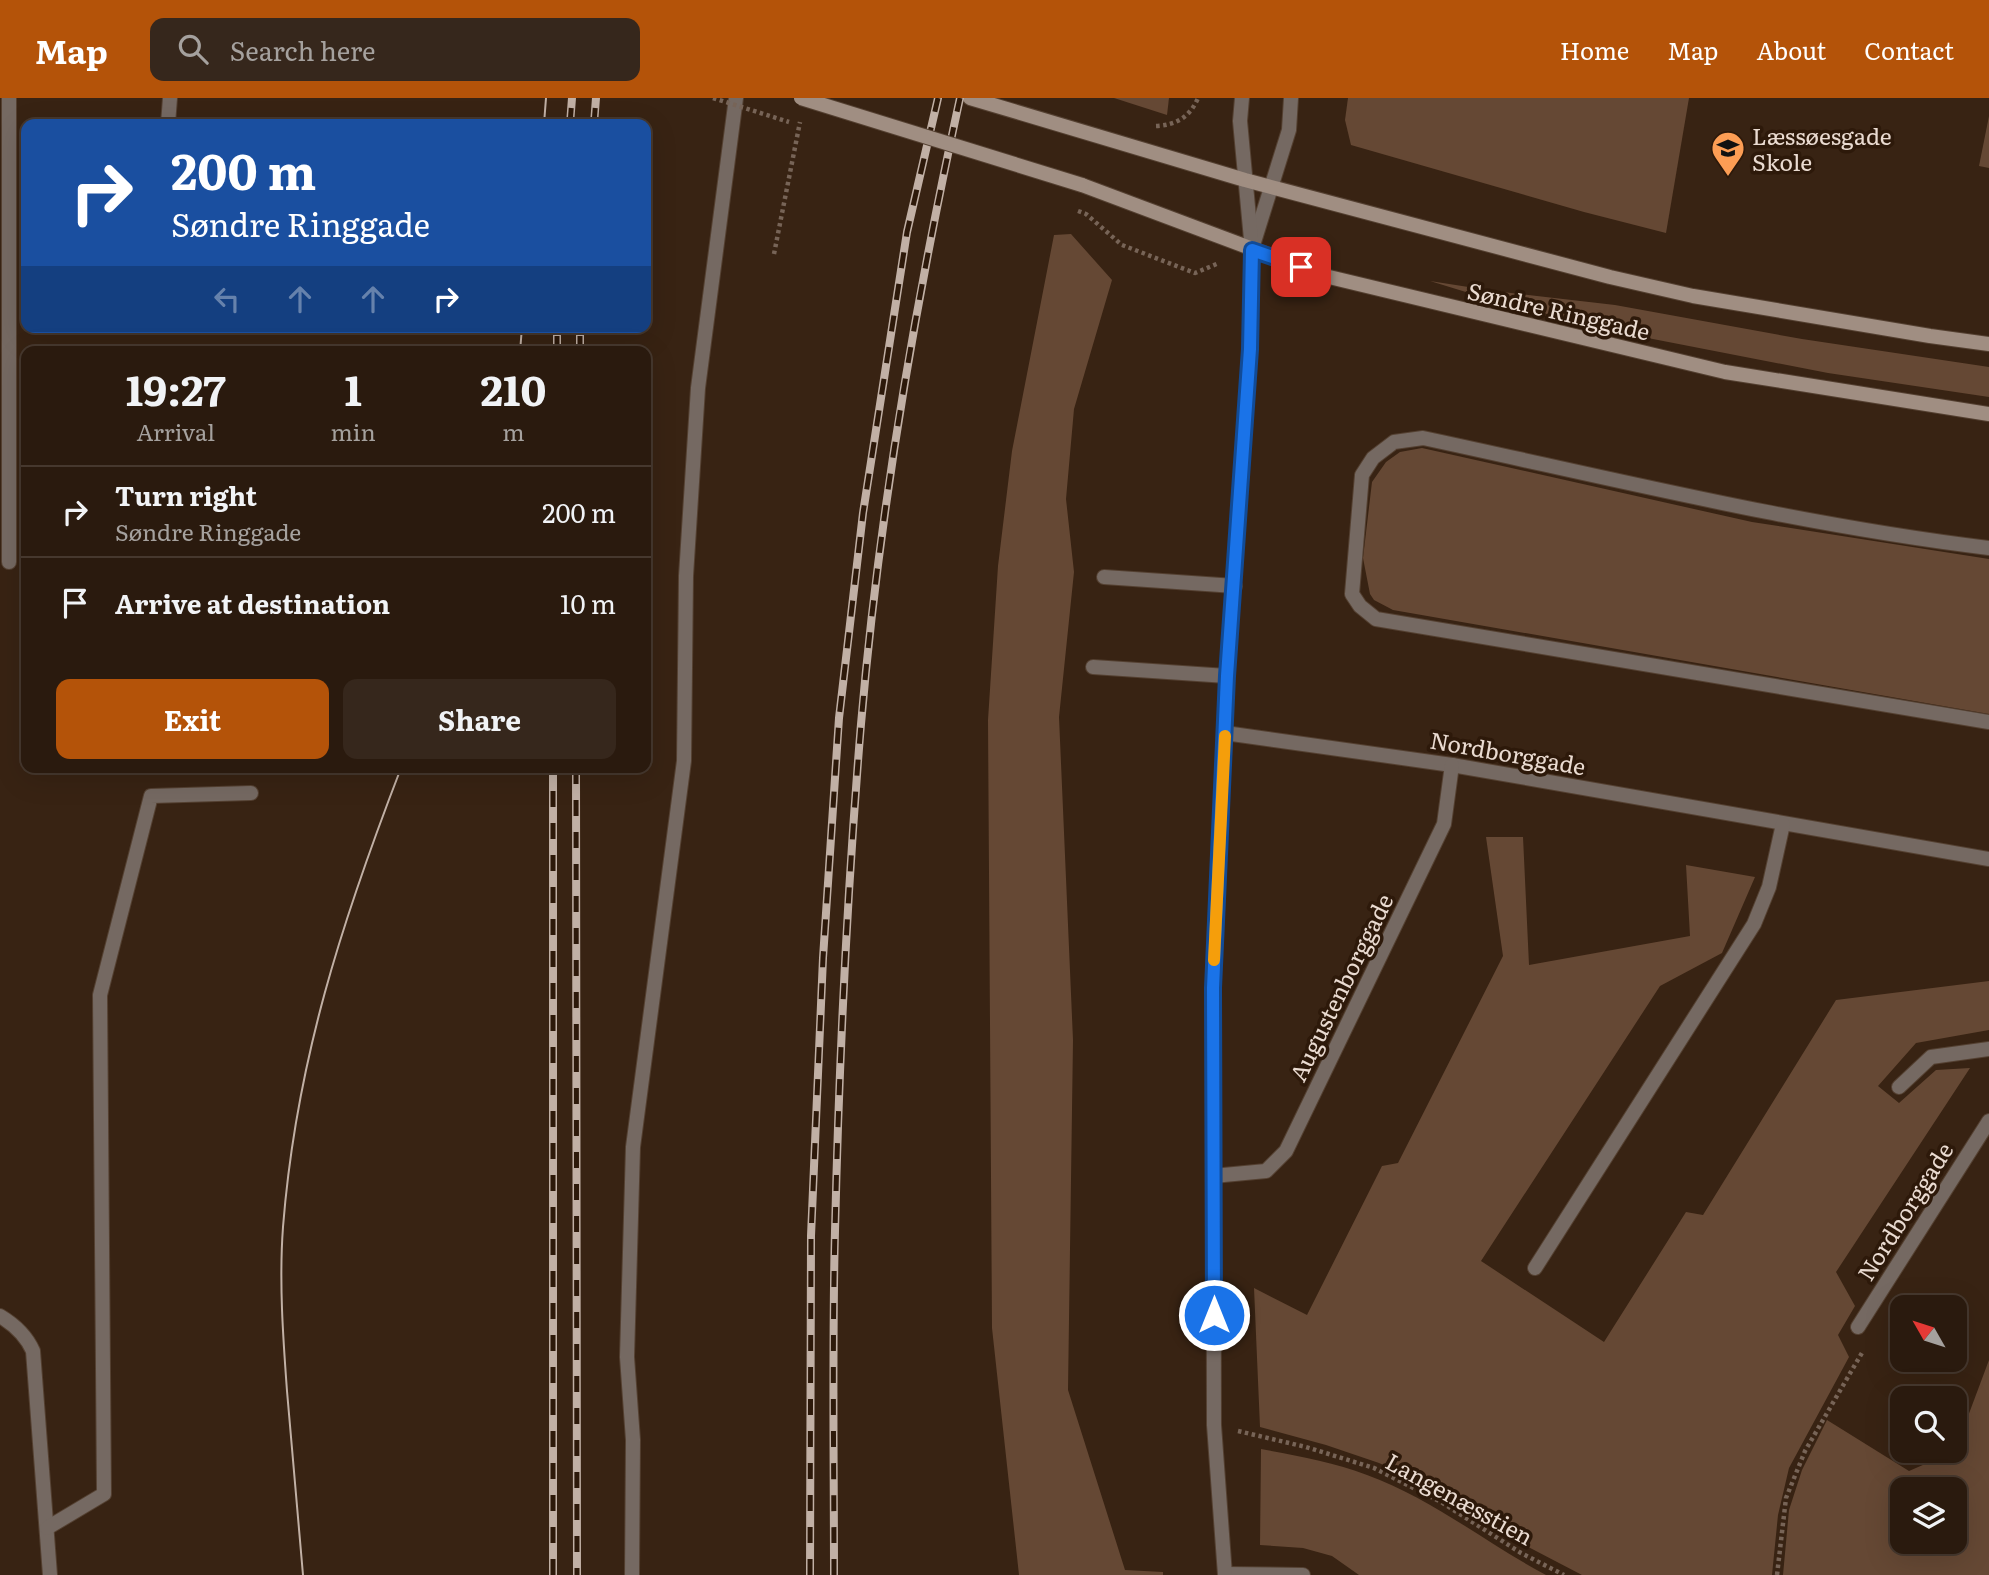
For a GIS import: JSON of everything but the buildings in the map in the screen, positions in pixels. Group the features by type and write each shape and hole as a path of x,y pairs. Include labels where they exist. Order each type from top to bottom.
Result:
{"main road":[{"name":"Søndre Ringgade","path":"802,98 1082,185 1252,250 1339,279 1725,372 1989,414"},
{"name":"Søndre Ringgade","path":"970,98 1245,180 1610,277 1693,296 1989,344"}],"street":[{"path":"9,98 9,562"},
{"path":"168,119 170,98"},
{"path":"632,1575 633,1440 627,1357 633,1147 684,761 686,576 698,388 736,98"},
{"path":"1242,98 1240,121 1252,250 1250,349 1227,676 1213,988 1214,1425 1225,1574 1303,1575"},
{"path":"1252,250 1289,130 1291,98"},
{"path":"1989,548 1920,540 1796,517 1423,439 1394,442 1373,458 1362,475 1352,594 1360,606 1376,619 1989,722"},
{"path":"1104,577 1235,586"},
{"path":"1093,667 1227,676"},
{"name":"Nordborggade","path":"1225,733 1452,765 1989,859"},
{"name":"Augustenborggade","path":"1213,1177 1266,1171 1286,1151 1444,824 1452,765"},
{"path":"47,1528 104,1494 100,995 150,796 251,793"},
{"path":"1535,1268 1754,924 1769,887 1783,824"},
{"path":"1899,1087 1931,1057 1989,1049"},
{"name":"Nordborggade","path":"1858,1326 1989,1121"},
{"path":"0,1316 21,1331 29,1340 33,1351 50,1575"}],"path":[{"path":"1145,127 1172,125 1193,111 1198,98"},
{"path":"774,254 802,118"},
{"path":"1122,246 1195,273"},
{"path":"1777,1575 1786,1498 1805,1451 1867,1343 1858,1326"},
{"name":"Langenæsstien","path":"1214,1425 1306,1447 1374,1468 1441,1502 1521,1553 1564,1575"}],"shaded area":[{"path":"1114,98 1169,98 1167,115"},
{"path":"1348,98 1689,98 1666,233 1351,145 1345,120"},
{"path":"1989,116 1989,168 1979,166"},
{"path":"1071,234 1112,280 1074,409 1066,499 1074,572 1059,717 1073,1040 1068,1390 1125,1570 1163,1572 1163,1575 1019,1575 992,1328 988,720 998,566 1012,451 1054,235"},
{"path":"1430,281 1615,305 1802,339 1989,367 1989,397 1828,373 1617,332 1537,314"},
{"path":"1422,448 1752,522 1989,559 1989,714 1393,610 1374,600 1370,594 1363,558 1372,482 1386,462 1400,452"},
{"path":"1486,837 1523,837 1529,965 1690,936 1686,865 1755,877 1722,953 1660,986 1481,1261 1604,1342 1686,1212 1703,1215 1836,1000 1989,981 1989,1030 1916,1043 1878,1086 1899,1103 1936,1070 1970,1068 1836,1272 1855,1306 1838,1335 1849,1357 1789,1468 1778,1515 1772,1575 1582,1575 1507,1536 1415,1479 1326,1445 1260,1427 1254,1288 1307,1315 1382,1166 1398,1163 1503,956"},
{"path":"1989,1360 1989,1575 1783,1575 1789,1510 1802,1470 1827,1420 1890,1459 1890,1463 1896,1463 1909,1471 1927,1463 1967,1463 1967,1419"},
{"path":"1261,1449 1341,1466 1391,1485 1436,1508 1546,1575 1359,1575 1332,1556 1303,1548 1260,1545"}],"tram line":[{"path":"544,119 546,98"},
{"path":"520,346 522,333"},
{"path":"303,1575 282,1309 282,1247 289,1166 310,1050 325,993 341,937 399,773"}],"railway":[{"path":"570,119 572,98"},
{"path":"594,119 596,98"},
{"path":"810,1575 811,1236 823,958 839,718 863,513 907,232 938,98"},
{"path":"834,1575 834,1317 841,1041 861,724 878,567 900,410 928,253 960,98"},
{"path":"557,333 557,346"},
{"path":"580,333 580,346"},
{"path":"553,773 553,1575"},
{"path":"576,773 577,1575"}],"slow traffic":[{"path":"1214,960 1225,736"}],"place":[{"name":"Læssøesgade Skole","path":"1728,178"}],"route":[{"path":"1214,1315 1213,988 1227,676 1250,349 1252,250 1301,267"}]}
